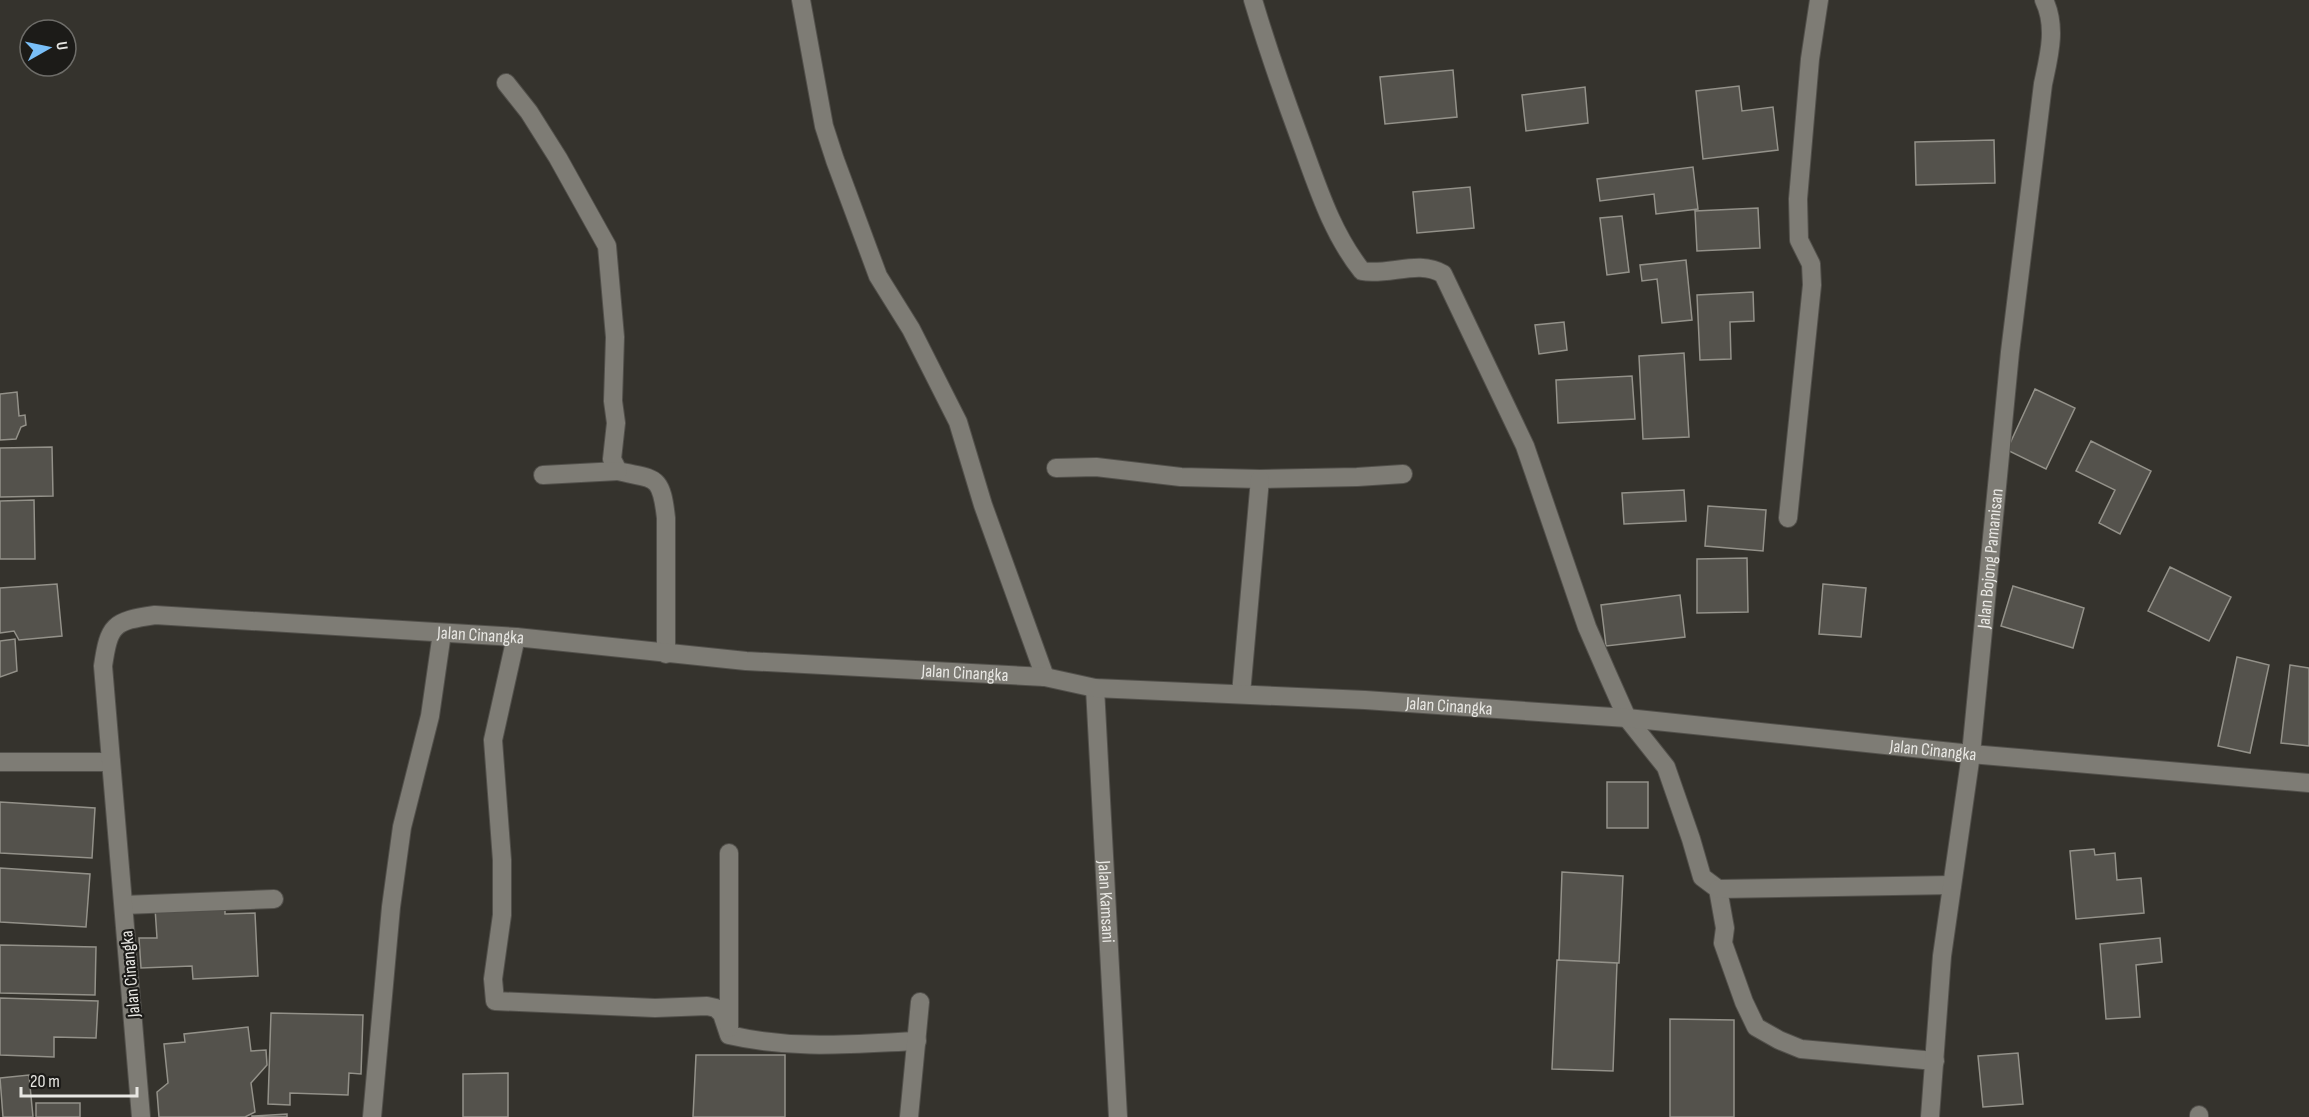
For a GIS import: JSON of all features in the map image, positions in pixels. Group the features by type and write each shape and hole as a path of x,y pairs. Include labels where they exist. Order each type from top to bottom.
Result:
{"street":[{"path":"801,0 824,126 836,160 878,276 910,329 958,422 983,505 1045,677"},
{"path":"1253,0 1268,52 1330,221 1352,259 1362,271 1375,274 1423,267 1433,268 1443,274 1525,446 1587,627 1627,717 1666,767 1702,877 1718,890 1952,885"},
{"path":"1788,518 1812,285 1810,264 1799,240 1798,199 1810,59 1819,0"},
{"name":"Jalan Bojong Pamanisan","path":"1930,1117 1942,956 1971,754 2010,352 2043,84 2051,43 2051,16 2044,0"},
{"path":"506,83 529,112 558,158 607,246 615,338 613,401 616,423 612,459 618,471"},
{"path":"1056,468 1096,467 1182,477 1260,479 1403,474"},
{"path":"543,475 618,471 648,476 659,485 666,518 666,654"},
{"path":"1241,694 1260,479"},
{"name":"Jalan Cinangka","path":"141,1117 103,666 107,638 116,627 129,619 155,615 516,637 758,662 1045,677 1095,688 1365,700 1627,717 1971,754 2309,783"},
{"path":"372,1117 391,907 402,827 430,716 442,633"},
{"path":"516,637 494,740 502,860 502,915 493,980 495,1001 655,1008 707,1006 716,1008 722,1014 729,1035"},
{"name":"Jalan Kamsani","path":"1095,688 1118,1117"},
{"path":"0,762 111,762"},
{"path":"729,853 729,1035"},
{"path":"1718,890 1725,928 1723,943 1744,1002 1756,1027 1779,1040 1801,1048 1935,1061"},
{"path":"124,905 274,899"},
{"path":"909,1117 920,1002"},
{"path":"729,1035 762,1043 804,1046 916,1041"}],"building":[{"path":"1453,70 1457,117 1385,124 1380,77"},
{"path":"1739,86 1742,111 1773,107 1778,150 1703,159 1696,91"},
{"path":"1585,87 1588,123 1526,131 1522,95"},
{"path":"1994,140 1995,183 1916,185 1915,142"},
{"path":"1693,167 1698,209 1656,214 1654,194 1600,201 1597,179"},
{"path":"1470,187 1474,228 1417,233 1413,192"},
{"path":"1758,208 1760,248 1697,251 1695,211"},
{"path":"1622,216 1629,272 1607,275 1600,218"},
{"path":"1686,260 1692,320 1662,323 1657,279 1642,281 1640,265"},
{"path":"1753,292 1754,321 1730,322 1731,359 1700,360 1697,295"},
{"path":"1564,322 1567,350 1539,354 1535,325"},
{"path":"1684,353 1689,437 1643,439 1639,356"},
{"path":"1632,376 1635,419 1558,423 1556,380"},
{"path":"2035,389 2075,408 2046,469 2007,450"},
{"path":"17,392 19,416 25,415 26,425 21,427 16,439 0,440 0,394"},
{"path":"2091,441 2151,471 2120,534 2099,523 2115,490 2076,471"},
{"path":"52,447 53,496 0,497 0,448"},
{"path":"1684,490 1686,521 1624,524 1622,493"},
{"path":"34,500 35,559 0,559 0,501"},
{"path":"1708,506 1766,510 1763,551 1705,546"},
{"path":"1747,558 1748,612 1697,613 1697,559"},
{"path":"2170,567 2231,597 2209,641 2148,611"},
{"path":"57,584 62,636 19,640 14,631 0,633 0,588"},
{"path":"1823,584 1866,588 1861,637 1819,634"},
{"path":"2013,586 2084,608 2073,648 2001,626"},
{"path":"1680,595 1685,637 1606,646 1601,605"},
{"path":"15,639 17,671 0,677 0,641"},
{"path":"2237,657 2269,665 2250,753 2218,746"},
{"path":"2290,665 2309,668 2309,746 2281,743"},
{"path":"1607,782 1648,782 1648,828 1607,828"},
{"path":"0,802 95,808 92,858 0,853"},
{"path":"2094,849 2095,855 2115,853 2117,880 2141,878 2144,913 2076,919 2070,851"},
{"path":"0,868 90,874 86,927 0,922"},
{"path":"1562,872 1623,876 1619,963 1559,960"},
{"path":"225,904 225,914 255,913 258,976 193,979 192,966 141,968 139,938 157,938 155,908"},
{"path":"2160,938 2162,962 2136,965 2140,1017 2106,1019 2100,944"},
{"path":"0,945 96,947 95,995 0,993"},
{"path":"1557,960 1617,963 1613,1071 1552,1069"},
{"path":"0,998 98,1001 96,1038 54,1037 54,1057 0,1055"},
{"path":"271,1013 363,1015 361,1074 349,1073 348,1095 290,1093 290,1105 268,1104"},
{"path":"1670,1019 1734,1020 1734,1117 1670,1117"},
{"path":"248,1027 251,1051 266,1050 267,1065 251,1083 255,1112 245,1117 159,1117 157,1092 168,1083 164,1044 185,1042 184,1034"},
{"path":"2018,1053 2023,1104 1983,1107 1978,1056"},
{"path":"696,1055 785,1055 785,1117 693,1117"},
{"path":"508,1073 508,1117 463,1117 463,1074"},
{"path":"29,1075 33,1117 3,1117 0,1078"},
{"path":"36,1103 80,1103 80,1117 36,1117"},
{"path":"287,1114 287,1117 252,1117 252,1116"}]}
